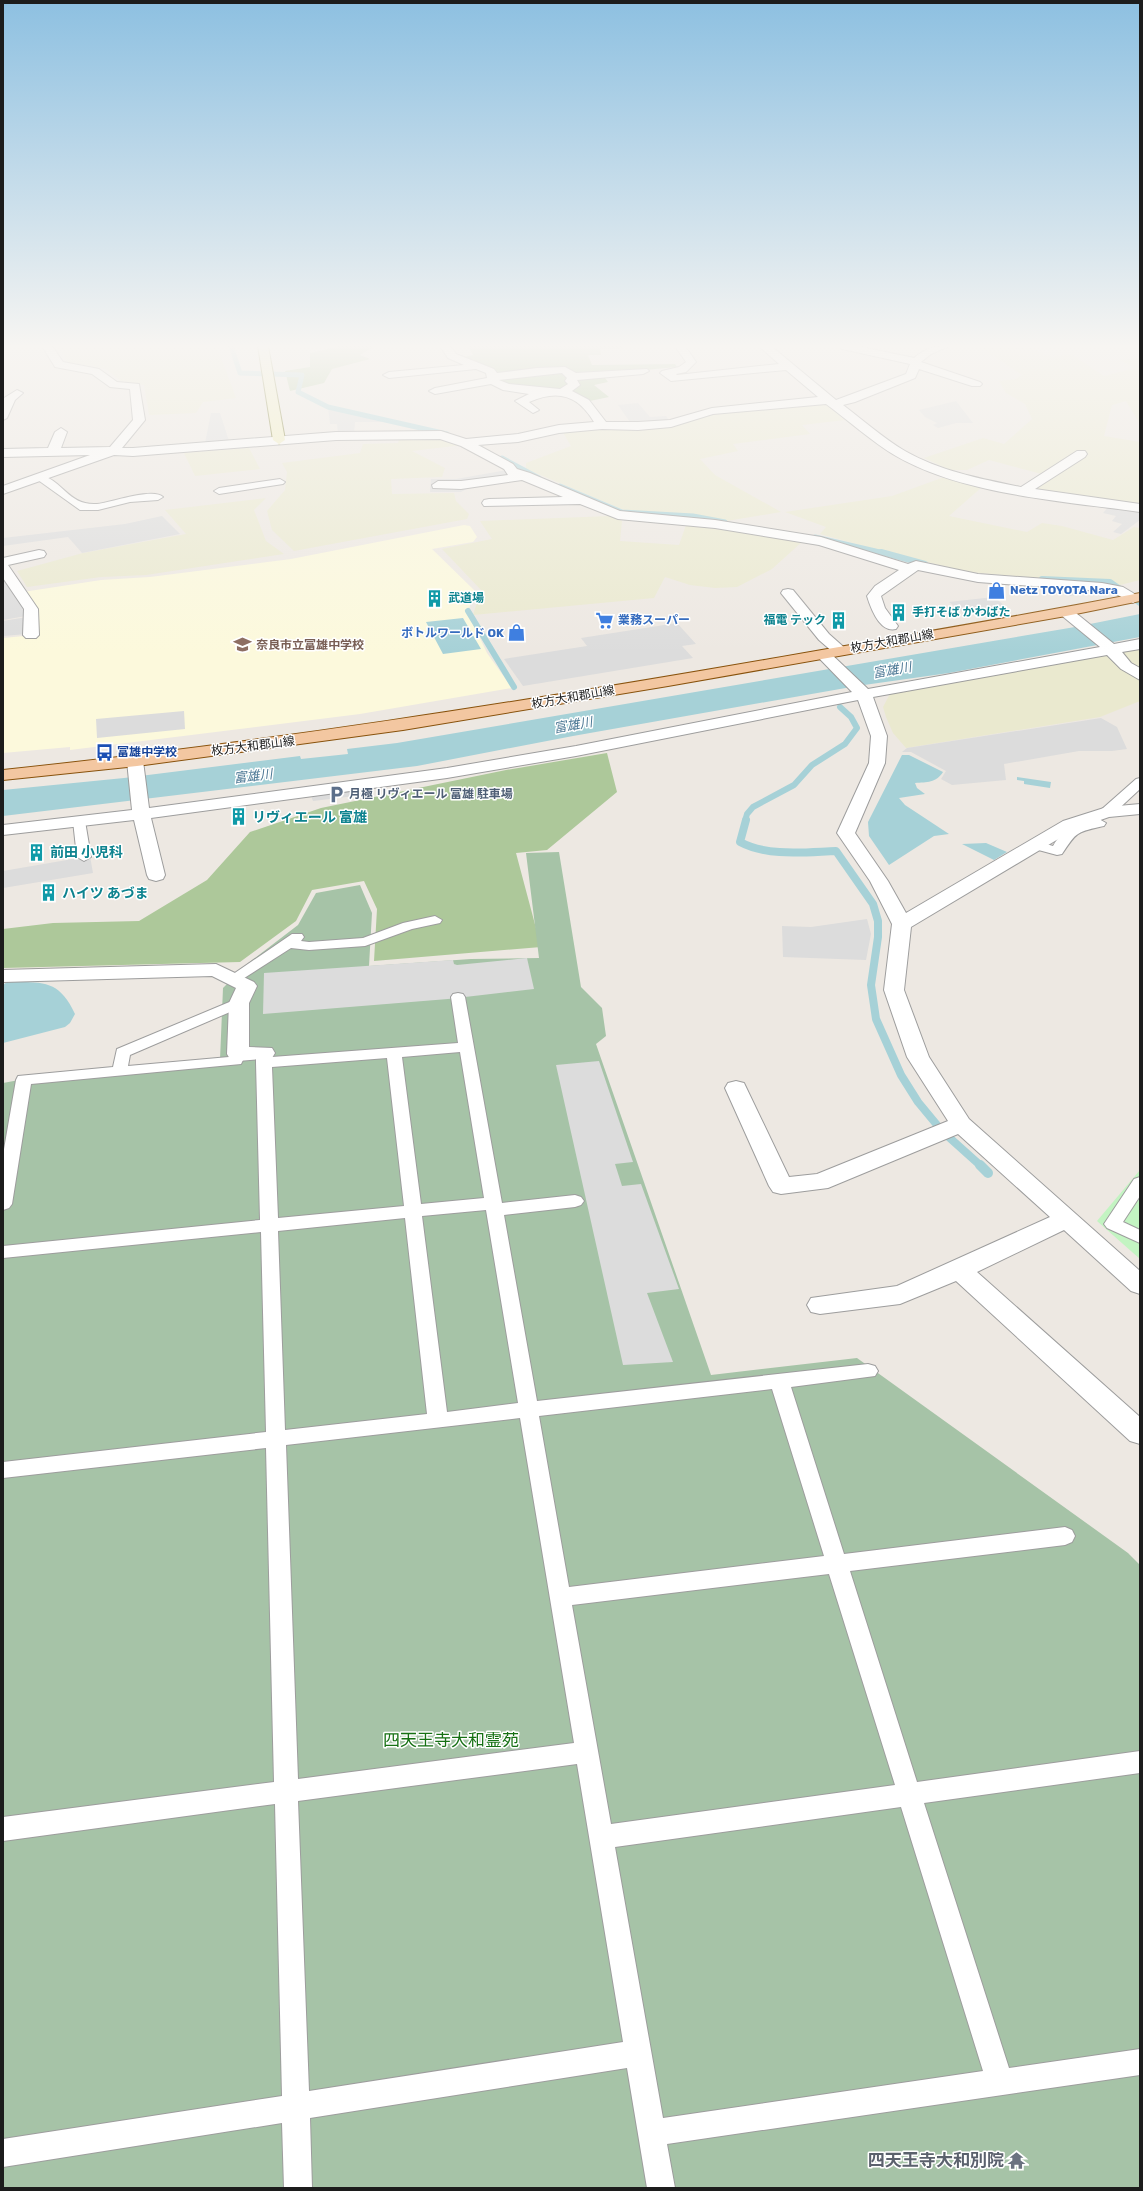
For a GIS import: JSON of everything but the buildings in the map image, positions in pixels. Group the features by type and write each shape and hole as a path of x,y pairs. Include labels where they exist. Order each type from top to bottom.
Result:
{"main road":[{"name":"枚方大和郡山線","path":"3,775 135,766 464,716 823,654 837,658 1137,598"}],"street":[{"path":"53,452 55,448"},
{"path":"4,489 41,478 113,451 115,448"},
{"path":"3,453 113,451 141,452 191,448"},
{"path":"475,448 509,467 512,472 526,476 618,515 715,524 820,541 910,569"},
{"path":"894,448 900,453 933,469 982,483 1023,491 1140,508"},
{"path":"1023,491 1081,454"},
{"path":"438,485 461,485 526,476"},
{"path":"488,504 582,501"},
{"path":"3,562 39,554"},
{"path":"891,626 878,609 874,596 880,589 916,565 978,578 1102,587 1118,590 1137,598"},
{"path":"3,568 31,609 32,635"},
{"path":"788,593 824,637 860,690 879,736 877,763 846,833 879,881 902,924 894,990 918,1057 961,1124 1140,1285"},
{"path":"1066,612 1109,647 1126,666 1140,675"},
{"path":"3,830 141,814 446,773 576,751 860,690 1109,647 1140,644"},
{"path":"135,766 141,814 156,874"},
{"path":"902,924 1069,826 1140,809"},
{"path":"3,976 216,970 246,986 239,1003 238,1054 264,1058"},
{"path":"736,1088 781,1186 820,1182 961,1124"},
{"path":"820,1305 900,1295 959,1270 1067,1219"},
{"path":"959,1270 1140,1433"}],"lane":[{"path":"41,478 80,507 98,508 130,499 158,497"},
{"path":"219,491 280,482"},
{"path":"1103,817 1140,782"},
{"path":"78,821 84,857"},
{"path":"233,979 293,940 309,946 365,942 408,926 435,920"},
{"path":"458,997 661,2188"},
{"path":"120,1072 122,1052 239,1003"},
{"path":"298,2188 277,1438 264,1058 394,1053 467,1047"},
{"path":"394,1053 438,1421"},
{"path":"3,1204 24,1080 234,1061 238,1054"},
{"path":"1140,1183 1113,1224 1140,1237"},
{"path":"3,1252 413,1211 575,1201"},
{"path":"3,1470 868,1371"},
{"path":"779,1381 1000,2082"},
{"path":"561,1596 1065,1536"},
{"path":"3,1829 587,1752"},
{"path":"602,1837 1140,1762"},
{"path":"3,2153 638,2053"},
{"path":"651,2133 1140,2062"}],"shaded area":[{"path":"507,470 515,479 474,485 461,492 430,492 431,479 456,479"},
{"path":"1110,505 1140,510 1140,520 1121,534 1113,532 1122,524 1112,521 1116,516 1103,513"},
{"path":"162,516 180,534 82,553 68,537 3,546 3,538 125,524"},
{"name":"奈良市立富雄中学校","path":"464,525 470,526 477,537 473,542 432,549 474,590 468,613 487,653 512,688 360,714 70,750 70,747 3,753 3,638 35,635 23,592 101,580 150,577 291,559"},
{"path":"3,576 26,611 26,616 3,620"},
{"path":"1060,587 1106,590 1070,596"},
{"path":"994,597 1005,606 962,612 949,602"},
{"path":"27,617 27,634 3,636 3,621"},
{"path":"677,623 696,644 682,646 693,658 523,686 504,659 587,646 581,638"},
{"path":"184,711 185,729 97,738 96,719"},
{"path":"1101,718 1117,727 1127,749 1112,751 1079,751 1004,764 1006,780 952,785 941,779 946,771 911,752 902,752 907,748"},
{"name":"月極 リヴィエール 富雄 駐車場","path":"360,786 363,795 313,801 310,793"},
{"path":"90,856 93,873 3,888 3,871"},
{"path":"867,919 871,934 866,960 783,957 782,926 811,927"},
{"path":"527,958 534,989 448,999 263,1014 264,973 453,960 454,964 457,965"},
{"path":"599,1061 633,1162 615,1164 622,1186 641,1184 679,1289 647,1293 673,1362 623,1365 556,1065"}],"green space":[{"path":"249,448 260,469 195,476 184,453"},
{"path":"362,448 435,448 412,451 445,468 442,477 391,479 392,494 454,493 456,501 469,514 467,519 294,551 272,530 267,511 285,490 287,472 282,463 360,453"},
{"path":"565,448 736,448 738,451 700,459 715,475 781,512 727,521 624,510 526,469 526,463"},
{"path":"953,448 1140,448 1140,507 1034,490 1053,477 989,460 967,470 950,470 924,458"},
{"path":"947,476 982,487 949,516 1027,532 1042,523 1062,526 1113,540 1134,527 1140,528 1140,580 1120,585 969,572 897,555 820,534 826,527 785,512 892,496"},
{"path":"266,498 254,510 266,541 284,554 146,575 101,577 27,587 17,571 83,553 186,534 165,510"},
{"path":"610,516 622,521 620,541 679,545 686,525 803,541 772,569 737,587 715,588 690,585 665,577 654,598 473,615 481,590 442,549 492,539 480,521"},
{"path":"1140,649 1140,672 1121,653"},
{"path":"1104,653 1109,655 1140,679 1140,701 1100,717 906,748 893,733 883,707 891,692"},
{"path":"607,753 617,792 547,850 516,853 541,947 374,961 377,909 364,881 312,890 296,921 240,962 3,968 3,929 53,923 139,921 207,880 250,832 321,808 506,770"},
{"name":"四天王寺大和霊苑","path":"559,852 581,987 602,1008 606,1036 596,1044 711,1375 857,1358 1128,1553 1140,1565 1140,2188 3,2188 3,1083 62,1072 220,1060 223,988 247,964 298,925 316,893 360,885 372,913 369,966 471,959 539,958 526,853"},
{"path":"1140,1170 1140,1259 1097,1221"}],"water":[{"name":"富雄川","path":"1140,614 1140,637 949,673 857,686 573,736 417,766 3,816 3,790 124,778 300,756 301,759 348,754 347,749 397,743 1075,627"},
{"path":"463,618 481,649 443,654 426,622"},
{"path":"902,755 909,755 943,772 934,780 915,783 917,788 925,794 899,798 905,805 949,834 934,836 889,865 869,836 868,822"},
{"path":"1017,777 1051,782 1050,788 1024,784 1024,781 1017,780"},
{"path":"986,843 1007,852 994,860 962,844"},
{"path":"7,982 40,983 56,988 63,994 75,1014 70,1023 65,1027 3,1043 3,985"}],"waterway":[{"path":"502,458 539,478"},
{"path":"560,486 622,512 693,516 725,522"},
{"path":"815,537 884,553"},
{"path":"881,552 925,564"},
{"path":"1042,579 1110,582 1140,603"},
{"path":"468,611 514,687"},
{"path":"745,821 747,814 753,807 794,785 812,765 845,744 857,728 851,717 840,707"},
{"path":"746,820 740,842 751,847 775,852 800,853 836,851 873,904 878,921 878,937 871,985 876,1019 901,1075 918,1102 942,1131 981,1166"},
{"path":"981,1166 988,1173"}],"place":[{"name":"Netz TOYOTA Nara","path":"997,590"},
{"name":"武道場","path":"435,598"},
{"name":"手打そば かわばた","path":"899,612"},
{"name":"業務スーパー","path":"605,620"},
{"name":"福電 テック","path":"839,620"},
{"name":"ボトルワールド OK","path":"517,633"},
{"name":"奈良市立富雄中学校","path":"243,645"},
{"name":"富雄中学校","path":"104,752"},
{"name":"月極 リヴィエール 富雄 駐車場","path":"336,794"},
{"name":"リヴィエール 富雄","path":"239,817"},
{"name":"前田 小児科","path":"37,852"},
{"name":"ハイツ あづま","path":"49,893"},
{"name":"四天王寺大和別院","path":"1017,2160"}]}
